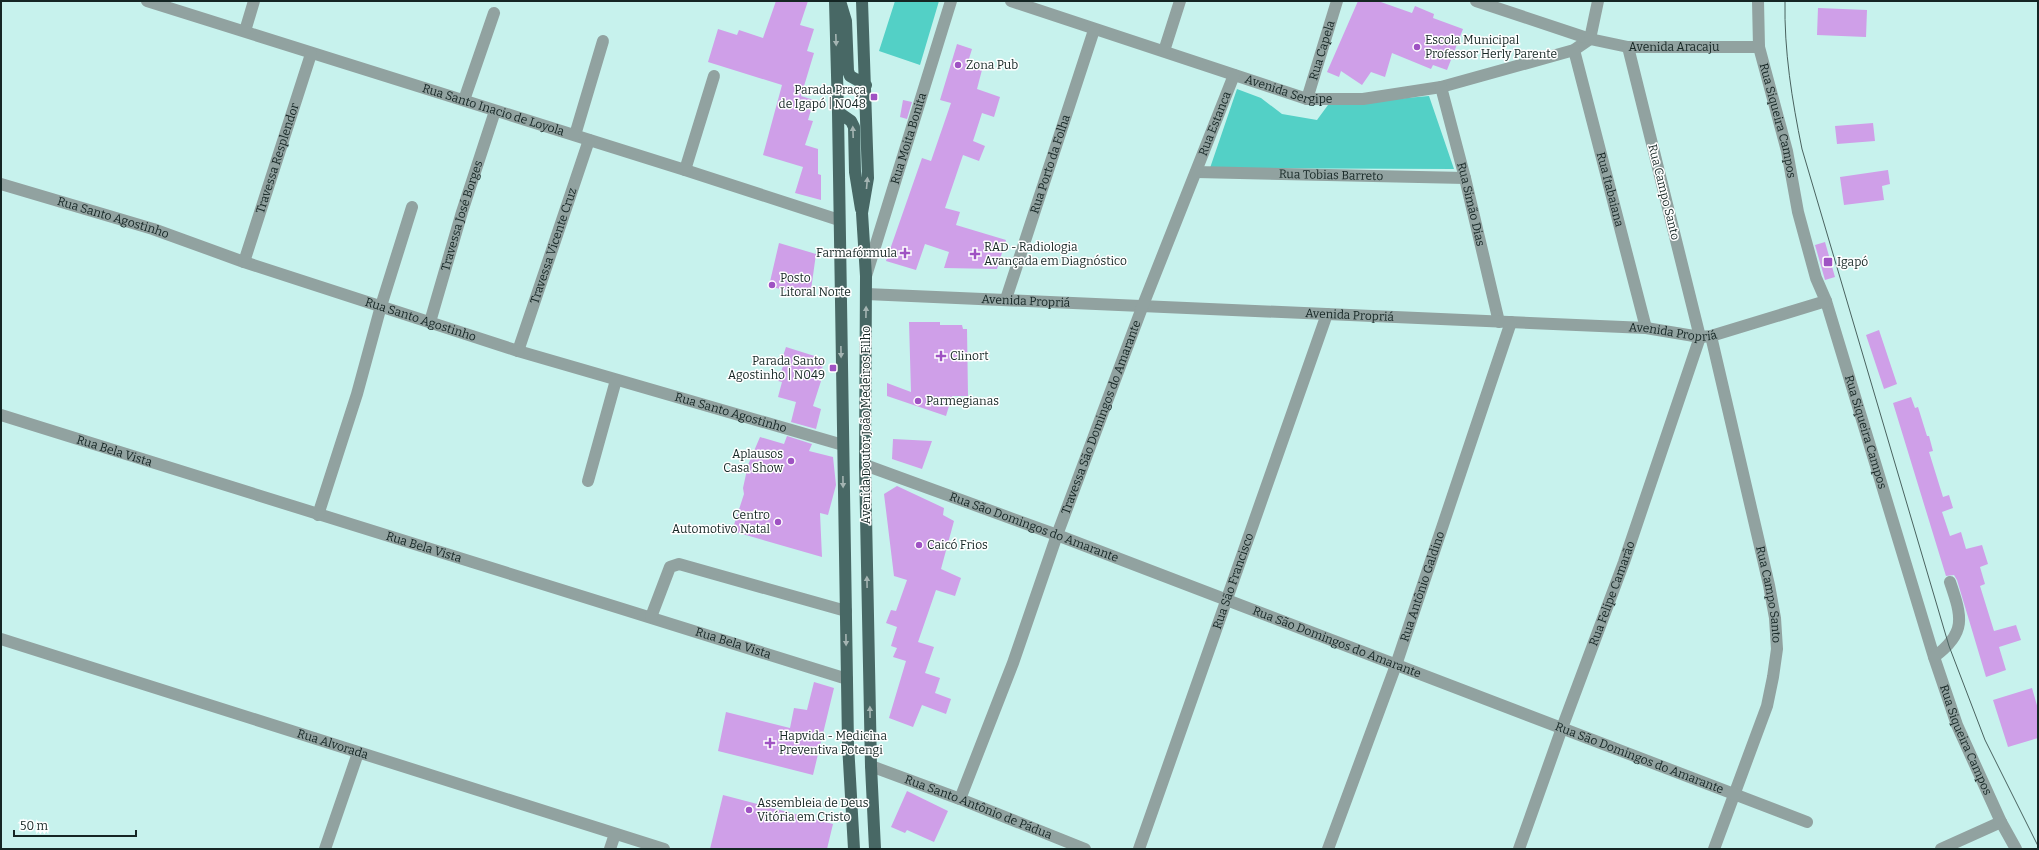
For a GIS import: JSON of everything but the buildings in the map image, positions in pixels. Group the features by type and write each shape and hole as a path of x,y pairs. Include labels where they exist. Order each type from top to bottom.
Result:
{"main road":[{"name":"Avenida Doutor João Medeiros Filho","path":"835,1 848,744 854,849"},
{"path":"840,1 846,21 848,71 850,76 866,85"},
{"name":"Avenida Doutor João Medeiros Filho","path":"862,1 868,178 862,213 866,276 865,465 871,766 875,849"},
{"path":"838,112 851,121 854,127 855,172 862,213"}],"street":[{"path":"245,31 254,1"},
{"name":"Rua Moita Bonita","path":"866,276 951,1"},
{"name":"Avenida Sergipe","path":"1011,1 1094,30 1164,51 1307,99 1363,99 1441,87 1574,50"},
{"path":"1164,51 1180,1"},
{"name":"Rua Capela","path":"1307,99 1337,1"},
{"name":"Avenida Aracaju","path":"1476,1 1590,39 1628,47 1759,47"},
{"path":"1574,50 1590,39 1598,1"},
{"name":"Rua Santo Inacio de Loyola","path":"151,2 245,31 311,54 575,135 838,220"},
{"name":"Rua Siqueira Campos","path":"1758,2 1759,47 1787,150 1798,212 1816,278 1826,301 1934,657 1957,725 2001,822 2016,849"},
{"path":"464,100 494,13"},
{"name":"Rua Porto da Folha","path":"1006,299 1094,30"},
{"path":"575,135 603,41"},
{"name":"Rua Campo Santo","path":"1628,47 1706,336 1775,618 1777,649 1767,706 1735,796 1714,849"},
{"name":"Rua Itabaiana","path":"1574,50 1646,328"},
{"name":"Travessa Resplendor","path":"244,262 311,54"},
{"name":"Rua Estanca","path":"1196,172 1234,75"},
{"path":"685,170 714,76"},
{"name":"Rua Simão Dias","path":"1441,87 1505,322"},
{"name":"Travessa José Borges","path":"430,322 462,212 495,111"},
{"name":"Travessa Vicente Cruz","path":"518,351 589,140"},
{"name":"Rua Tobias Barreto","path":"1196,172 1465,178"},
{"name":"Travessa São Domingos do Amarante","path":"960,799 1013,663 1057,535 1143,306 1196,172"},
{"name":"Rua Santo Agostinho","path":"1,184 153,229 244,262 518,351 843,445"},
{"path":"318,515 357,394 381,306 412,207"},
{"name":"Avenida Propriá","path":"866,294 1646,328 1706,336 1826,301"},
{"name":"Rua São Francisco","path":"1139,849 1228,600 1327,314"},
{"name":"Rua Antônio Galdino","path":"1328,849 1396,665 1505,322"},
{"name":"Rua Felipe Camarão","path":"1519,849 1706,336"},
{"path":"588,482 616,380"},
{"name":"Rua Bela Vista","path":"1,415 847,679"},
{"name":"Rua São Domingos do Amarante","path":"865,465 1057,535 1562,728 1735,796 1807,822"},
{"path":"651,617 670,567 679,564 846,611"},
{"path":"1934,657 1949,646 1960,621 1958,605 1950,582"},
{"name":"Rua Alvorada","path":"1,640 664,849"},
{"path":"325,849 358,753"},
{"name":"Rua Santo Antônio de Pádua","path":"871,766 960,799 1085,849"},
{"path":"1941,849 2001,822"},
{"path":"610,849 616,834"}],"shaded area":[{"path":"895,1 939,1 920,65 879,51"},
{"path":"1237,89 1261,98 1282,114 1317,120 1328,105 1429,96 1454,169 1210,168"}],"tram line":[{"path":"1785,1 1789,75 1802,149 1949,646 1985,740 2038,846"}],"place":[{"name":"Escola Municipal Professor Herly Parente","path":"1417,47"},
{"name":"Zona Pub","path":"958,65"},
{"name":"Parada Praça de Igapó | N048","path":"874,97"},
{"name":"Farmafórmula","path":"905,253"},
{"name":"RAD - Radiologia Avançada em Diagnóstico","path":"975,254"},
{"name":"Igapó","path":"1828,262"},
{"name":"Posto Litoral Norte","path":"772,285"},
{"name":"Clinort","path":"941,356"},
{"name":"Parada Santo Agostinho | N049","path":"833,368"},
{"name":"Parmegianas","path":"918,401"},
{"name":"Aplausos Casa Show","path":"791,461"},
{"name":"Centro Automotivo Natal","path":"778,522"},
{"name":"Caicó Frios","path":"919,545"},
{"name":"Hapvida - Medicina Preventiva Potengi","path":"770,743"},
{"name":"Assembleia de Deus Vitória em Cristo","path":"749,810"}]}
